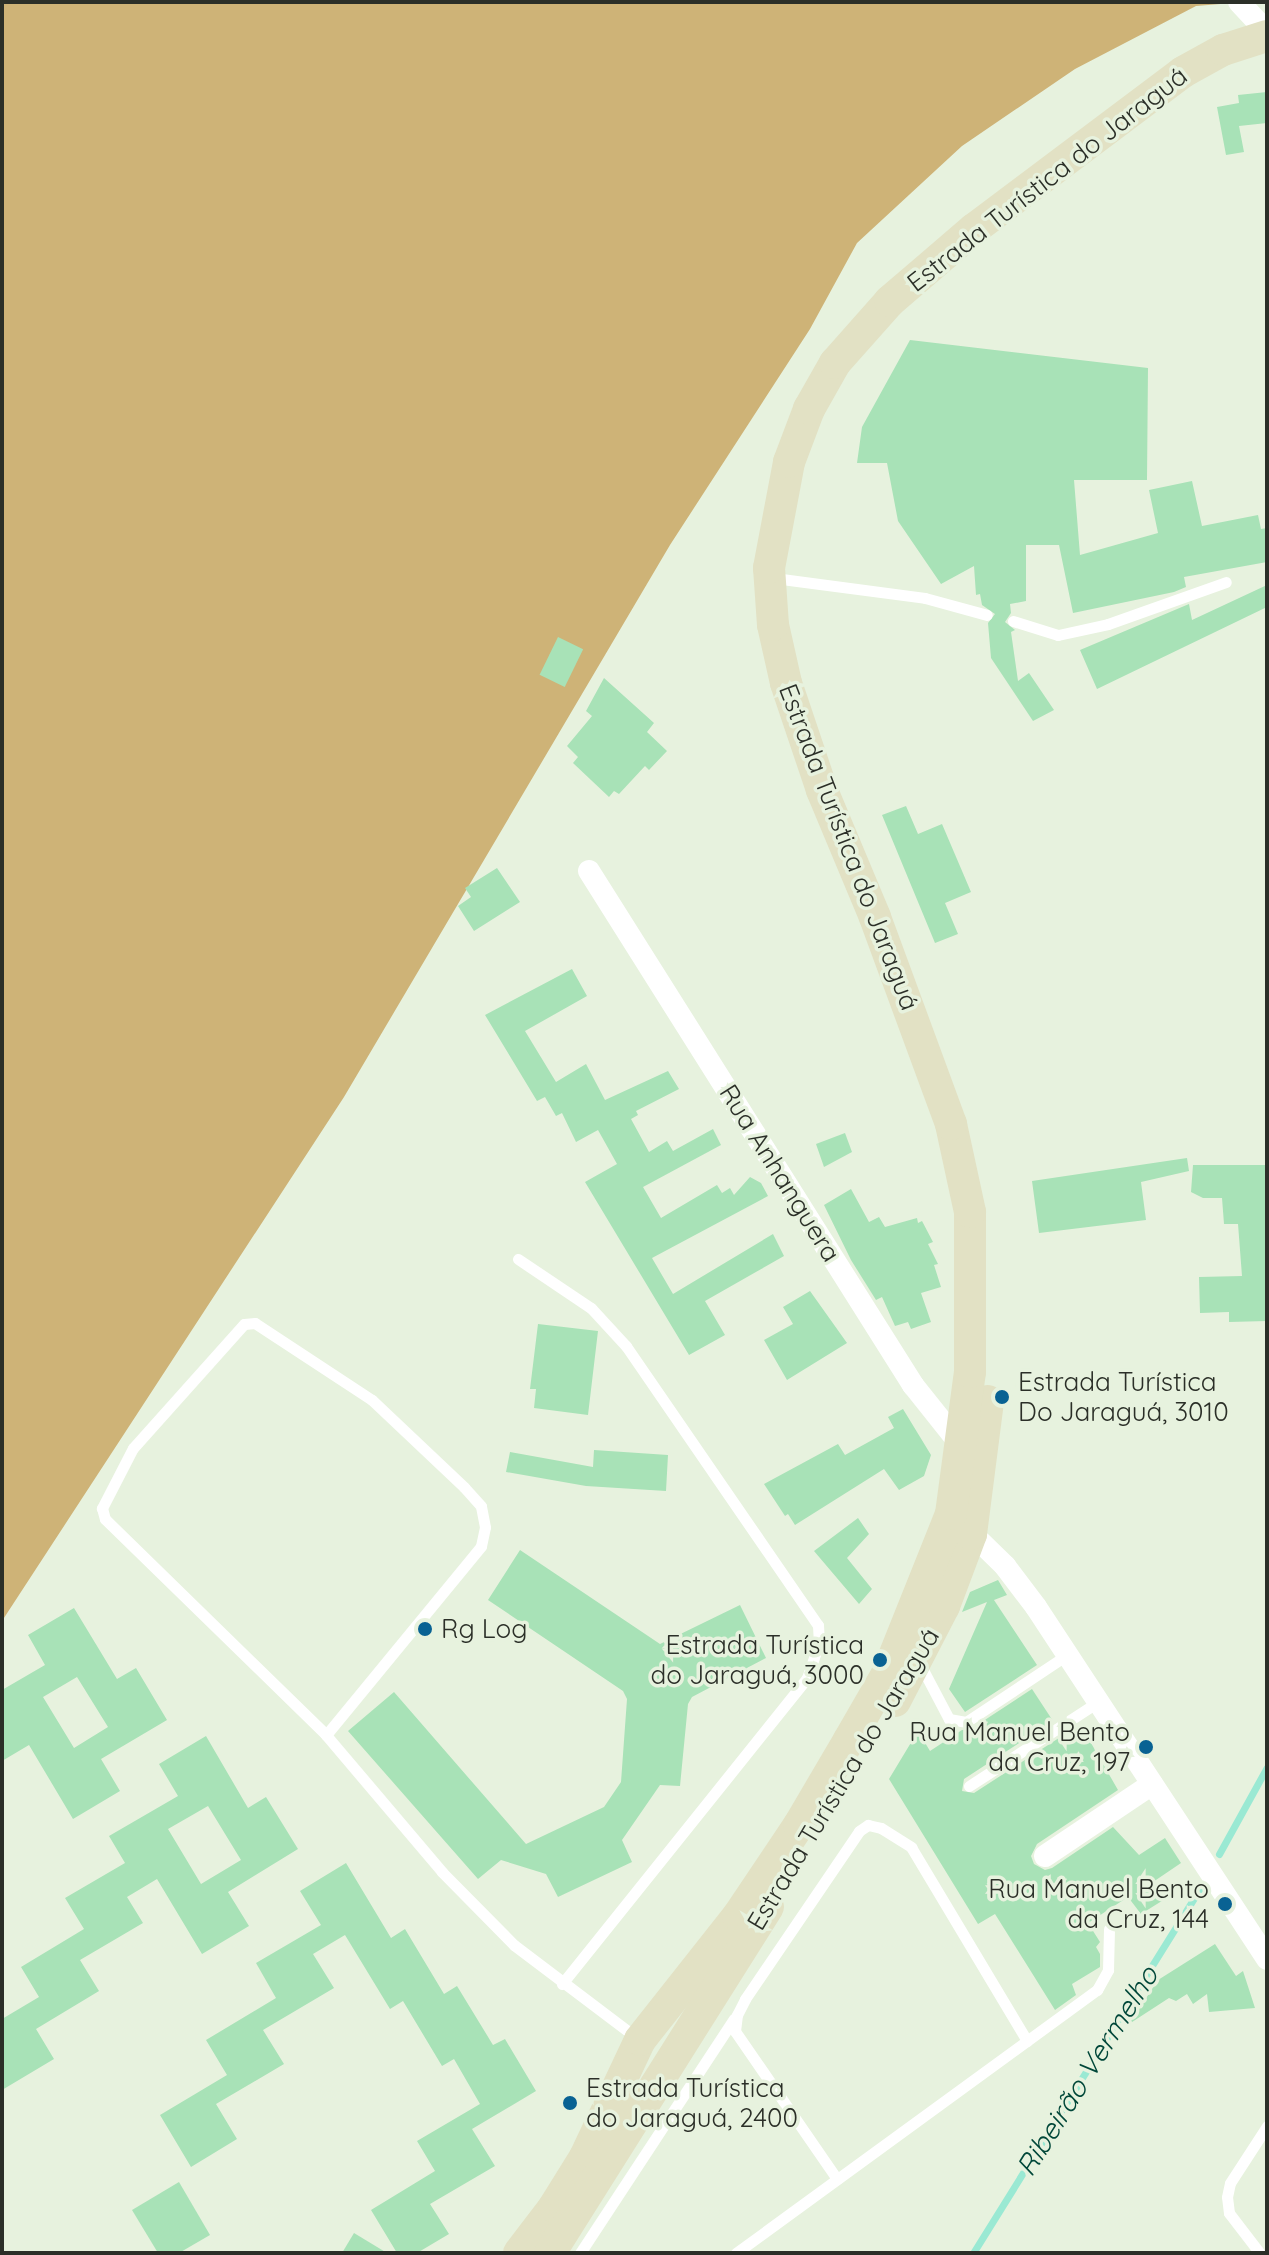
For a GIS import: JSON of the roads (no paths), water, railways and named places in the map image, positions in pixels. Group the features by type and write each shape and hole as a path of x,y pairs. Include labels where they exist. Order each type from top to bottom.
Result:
{"main road":[{"name":"Estrada Turística do Jaraguá","path":"550,2253 811,1841 918,1659 947,1599 993,1348 988,1256 981,1230 970,1212 947,1111 875,917 822,790 786,683 773,625 770,578 782,493 809,409 835,363 890,301 974,229 1183,72 1223,50 1267,34"},
{"name":"Estrada Turística do Jaraguá","path":"519,2253 554,2207 585,2157 640,2040 738,1916 799,1825 887,1674 961,1524"},
{"path":"640,2040 668,2066"}],"street":[{"path":"1239,2 1267,34"},
{"name":"Rua Anhanguera","path":"589,871 913,1385 972,1456"},
{"path":"961,1524 1005,1566 1267,1959"},
{"path":"1045,1856 1152,1784"}],"lane":[{"path":"770,578 925,598 987,615"},
{"path":"1013,621 1058,635 1108,624 1226,582"},
{"path":"518,1259 591,1308 626,1346 818,1625 819,1643 807,1678 562,1984"},
{"path":"326,1735 481,1546 485,1527 481,1506 372,1400 255,1323 244,1324 133,1448 102,1508 105,1519 326,1735 442,1872 514,1945 640,2040"},
{"path":"918,1659 949,1719 966,1722 1067,1655"},
{"path":"969,1786 1098,1702"},
{"path":"580,2253 859,1831 868,1825 892,1833 911,1847 1027,2041"},
{"path":"736,2253 1097,1990 1108,1970 1109,1929"},
{"path":"737,2015 735,2031 837,2179"},
{"path":"1259,2252 1229,2213 1227,2197 1230,2183 1267,2126"}],"waterway":[{"name":"Ribeirão Vermelho","path":"1219,1854 1267,1767"},
{"name":"Ribeirão Vermelho","path":"973,2253 1200,1889"}],"place":[{"name":"Estrada Turística Do Jaraguá, 3010","path":"1002,1397"},
{"name":"Rg Log","path":"425,1629"},
{"name":"Estrada Turística do Jaraguá, 3000","path":"880,1660"},
{"name":"Rua Manuel Bento da Cruz, 197","path":"1146,1747"},
{"name":"Rua Manuel Bento da Cruz, 144","path":"1225,1904"},
{"name":"Estrada Turística do Jaraguá, 2400","path":"570,2103"}]}
